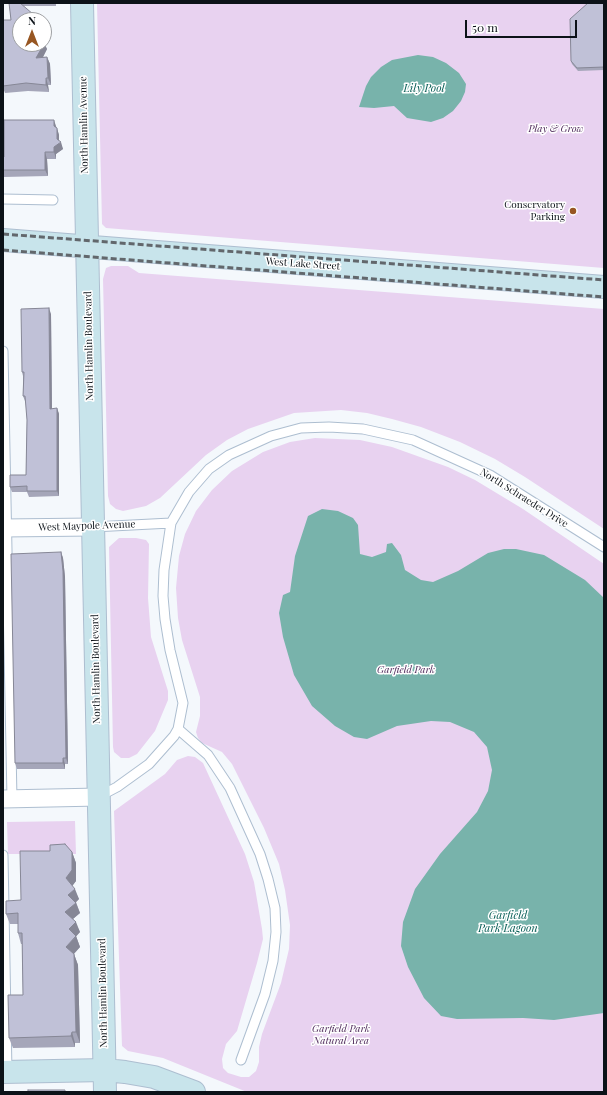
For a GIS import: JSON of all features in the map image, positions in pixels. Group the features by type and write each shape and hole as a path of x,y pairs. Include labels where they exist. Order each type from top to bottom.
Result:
{"street":[{"name":"North Hamlin Avenue","path":"82,3 87,235"},
{"name":"West Lake Street","path":"3,240 49,244 87,235 125,250 604,286"},
{"path":"87,235 185,243 201,256"},
{"name":"North Hamlin Boulevard","path":"87,235 105,1092"},
{"path":"87,272 125,250"},
{"name":"West Maypole Avenue","path":"5,528 93,527"},
{"path":"7,799 99,797"},
{"path":"5,1072 105,1070 154,1077 194,1092"}],"lane":[{"path":"3,199 53,200"},
{"path":"3,351 7,799"},
{"name":"North Schraeder Drive","path":"171,523 189,492 208,469 229,455 271,436 301,428 329,426 363,428 413,440 456,458 490,475 604,547"},
{"path":"99,797 117,787 149,764 174,736 178,729 183,703 170,650 163,596 165,564 171,523"},
{"name":"West Maypole Avenue","path":"93,527 171,523"},
{"path":"178,729 208,755 230,788 260,854 275,908 276,932 265,994 240,1060"},
{"path":"3,855 5,1072"}],"green space":[{"name":"Play & Grow","path":"97,3 604,3 604,268 106,228 102,224"},
{"path":"111,266 128,266 139,273 604,309 604,529 525,477 495,459 460,442 421,427 392,419 367,413 341,410 294,413 248,429 227,440 206,455 160,498 146,506 123,511 116,509 110,504 108,496 103,279 106,268"},
{"name":"Garfield Park","path":"315,438 360,440 392,447 448,467 475,480 523,509 604,564 604,1092 247,1092 163,1058 128,1051 122,1046 114,811 165,774 177,760 188,756 195,757 203,763 245,854 254,882 262,929 263,939 257,963 237,1031 226,1044 222,1059 223,1068 228,1073 241,1077 249,1077 256,1071 259,1062 259,1047 262,1034 281,983 289,949 290,925 285,890 279,864 264,828 232,764 222,752 202,743 198,738 196,732 200,716 200,697 182,640 178,618 176,588 179,556 185,534 196,511 212,490 232,471 263,452 290,442"},
{"path":"119,538 136,538 146,540 149,544 148,598 151,637 168,691 168,700 155,731 137,754 129,758 121,758 114,752 113,747 109,547"},
{"path":"75,821 76,854 8,854 7,822"}],"water":[{"name":"Lily Pool","path":"418,55 433,57 446,63 459,73 466,84 465,92 461,101 453,111 443,118 431,122 407,118 394,106 374,108 359,107 366,86 371,77 381,67 392,60"},
{"name":"Garfield Park Lagoon","path":"322,509 338,511 353,518 358,525 360,554 372,557 386,552 387,544 392,543 401,555 405,570 421,580 433,582 458,571 488,553 504,549 516,549 544,555 585,580 604,598 604,1013 554,1020 523,1018 457,1019 441,1016 424,998 408,967 401,946 403,922 415,889 440,854 477,812 488,791 492,770 487,747 474,732 450,722 431,721 397,726 367,739 354,737 335,726 312,706 294,675 283,637 279,613 283,595 290,592 295,556 308,516"}],"building":[{"path":"9,3 20,3 31,12 12,12 12,52 39,52 36,58 47,57 48,78 46,78 46,85 26,83 3,86 3,20 11,20"},
{"path":"588,3 604,3 604,67 577,68 571,61 570,19"},
{"path":"4,120 54,120 54,126 57,128 57,139 61,142 54,147 54,152 45,152 45,170 3,170"},
{"path":"49,308 50,409 57,408 57,491 27,491 27,486 10,487 10,475 26,475 27,420 25,396 23,396 24,372 22,372 21,309"},
{"path":"61,552 63,571 66,758 63,758 63,763 15,763 11,554"},
{"path":"65,844 72,852 72,870 66,878 75,889 68,895 76,903 65,912 76,922 69,929 76,936 66,947 74,954 76,1032 72,1032 71,1036 9,1038 8,995 23,995 22,933 18,933 18,913 6,914 6,901 21,900 20,851 50,851 50,845"},
{"path":"28,1090 65,1090 65,1092 28,1092"}],"railway":[{"path":"3,234 604,280"},
{"path":"3,250 604,297"}],"place":[{"name":"Conservatory Parking","path":"573,211"}],"park label":[{"name":"Garfield Park Natural Area","path":"341,1034"}]}
